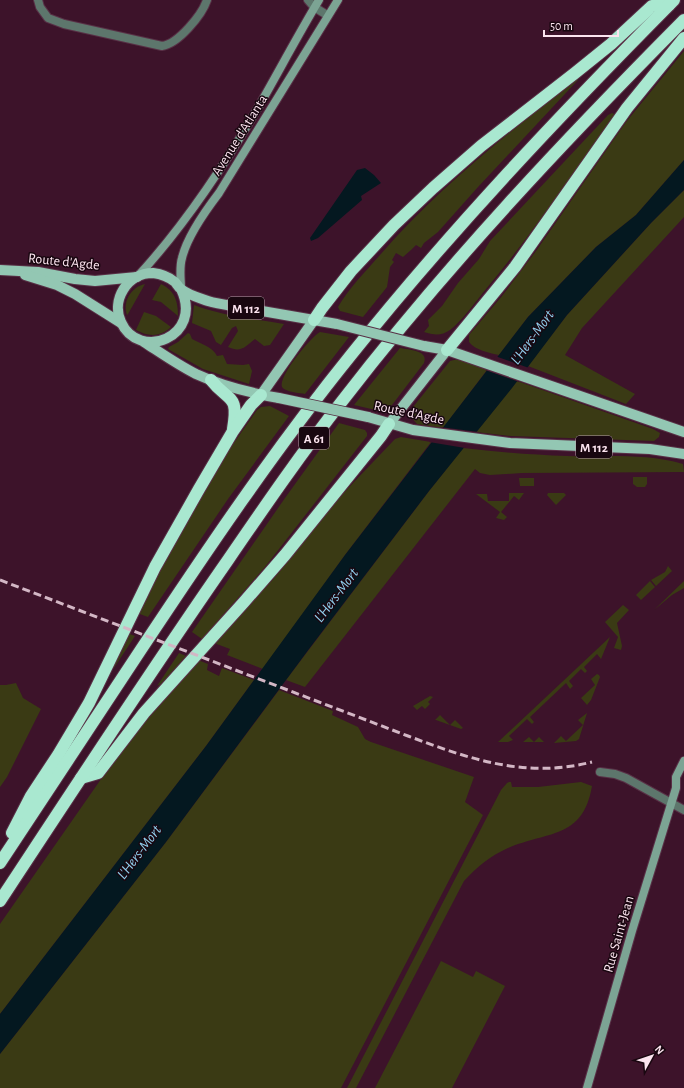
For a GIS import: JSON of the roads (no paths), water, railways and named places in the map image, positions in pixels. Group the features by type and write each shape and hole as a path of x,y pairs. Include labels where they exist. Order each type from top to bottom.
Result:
{"highway":[{"path":"314,320 352,271 394,225 480,146 611,44 652,6 671,2"},
{"name":"A 61","path":"0,863 201,561 268,464 351,355 425,266 504,177 671,2"},
{"name":"A 61","path":"0,901 177,634 317,434 412,314 480,235 566,142 684,20"},
{"path":"447,350 515,266 626,108 684,38"},
{"path":"211,380 217,388 229,396 234,402 236,414 233,431"},
{"path":"0,856 31,796 58,755 89,703 155,567 233,431 251,405 261,395"},
{"path":"81,778 98,773 144,713 285,555 389,424"}],"main road":[{"name":"Avenue d'Atlanta","path":"181,289 181,259 205,211 229,176 327,15 338,0"},
{"name":"Avenue d'Atlanta","path":"137,277 158,255 200,199 258,107 316,4"},
{"name":"Route d'Agde","path":"0,270 38,272 95,281 137,277"},
{"name":"Route d'Agde","path":"11,270 57,285 75,294 121,322"},
{"path":"147,274 159,274 168,277 181,289 186,305 186,313 179,329 174,335 162,340 150,342 142,341 129,333 121,322 118,314 118,308 121,293 131,281 137,277 147,274"},
{"name":"M 112","path":"181,289 210,302 337,324 424,346 447,350 684,432"},
{"path":"261,395 314,320"},
{"name":"Route d'Agde","path":"142,341 181,366 211,380 248,392 368,417 413,430 510,443 650,449 684,454"},
{"path":"389,424 447,350"},
{"name":"Rue Saint-Jean","path":"587,1088 672,803 676,788 676,777 684,761"},
{"name":"Rue Saint-Jean","path":"676,788 684,779"}],"street":[{"path":"38,0 40,7 48,18 64,24 162,46 167,45 183,33 202,11 206,0"},
{"path":"308,0 316,4 327,15"},
{"path":"600,772 616,774 626,778 684,810"}],"water":[{"name":"L'Hers-Mort","path":"684,160 684,190 651,223 567,315 512,388 429,491 309,649 166,842 0,1054 0,1014 206,746 345,555 528,317 596,247 636,215"},
{"path":"365,168 381,183 361,196 362,200 318,238 311,241 310,238 357,170"}],"railway":[{"path":"0,580 453,752 498,764 521,767 567,767 592,762"}]}
